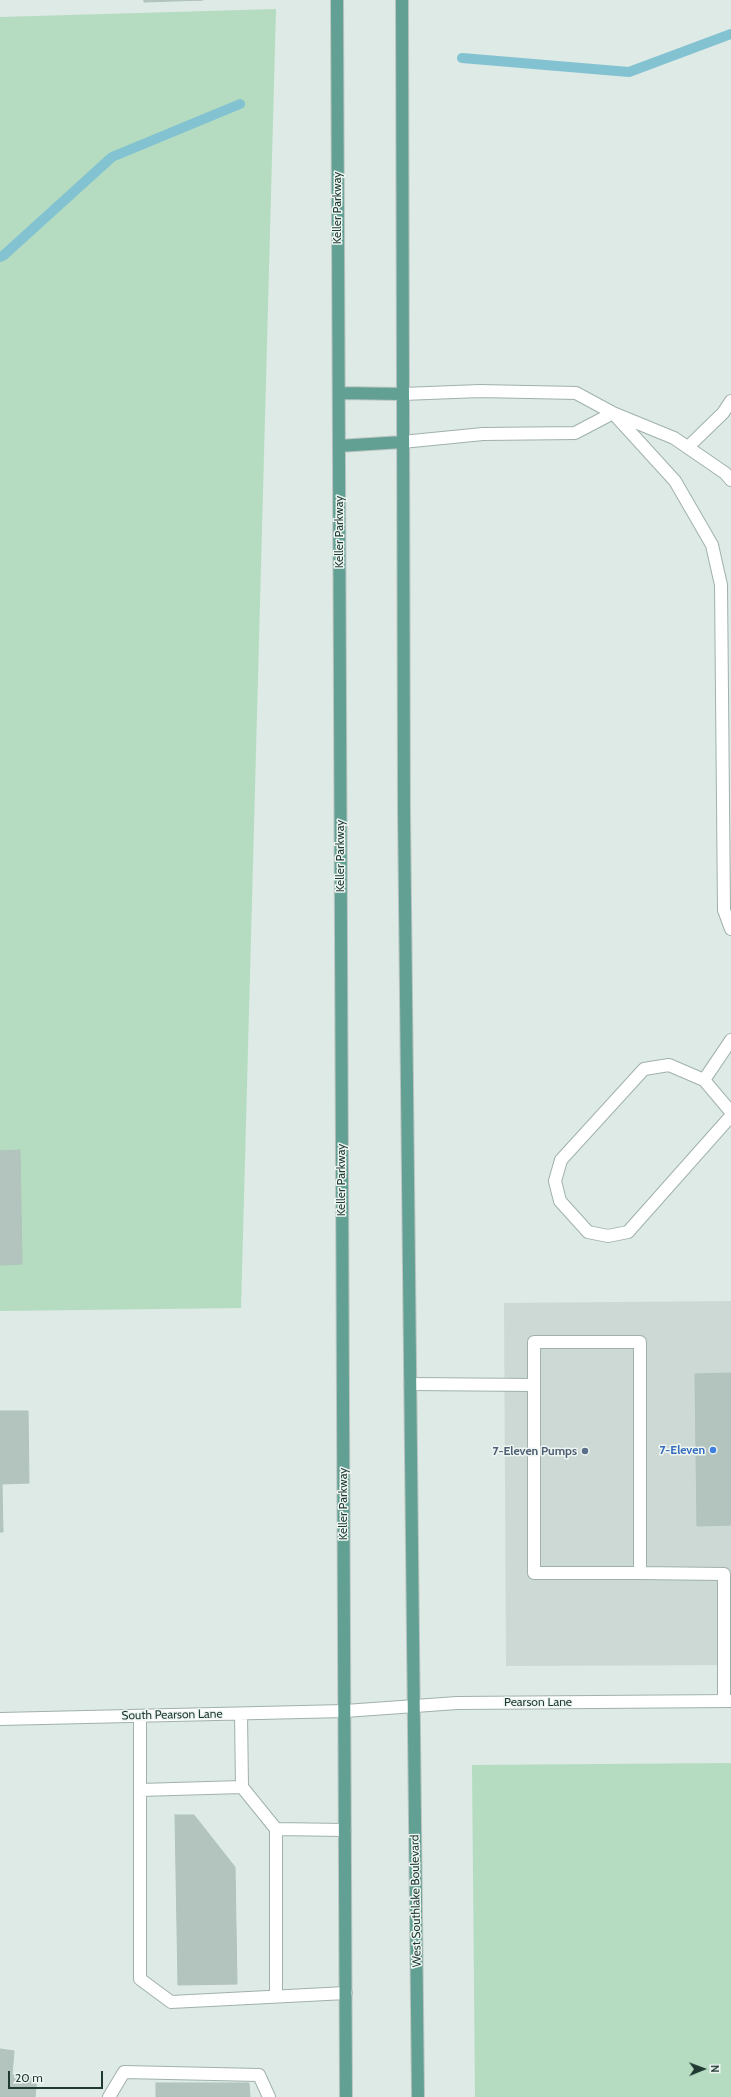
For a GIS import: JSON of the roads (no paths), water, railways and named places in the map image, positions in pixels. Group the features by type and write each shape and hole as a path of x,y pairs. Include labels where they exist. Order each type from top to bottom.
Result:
{"main road":[{"name":"Keller Parkway","path":"337,0 340,1143 345,1711"},
{"path":"402,0 404,827 414,1706"},
{"path":"339,393 403,394"},
{"path":"339,446 402,442"},
{"name":"West Southlake Boulevard","path":"414,1706 418,2097"},
{"path":"345,1711 346,2097"}],"street":[{"path":"403,394 480,391 576,393 613,413 668,435 725,473 731,480"},
{"path":"688,447 723,413 731,401"},
{"path":"402,442 483,434 575,433 613,413"},
{"path":"613,413 675,481 712,546 721,585 724,910 731,929"},
{"path":"704,1080 731,1040"},
{"path":"731,1112 704,1080 669,1065 644,1069 561,1160 555,1181 560,1201 588,1232 608,1236 628,1232 731,1116"},
{"path":"640,1573 640,1342 534,1342 534,1573 724,1574 728,1701"},
{"path":"410,1384 534,1385"},
{"name":"Pearson Lane","path":"345,1711 457,1703 728,1701"},
{"name":"South Pearson Lane","path":"0,1719 345,1711"},
{"path":"241,1714 242,1787 276,1829 276,1996"},
{"path":"140,1716 140,1979 171,2002 346,1993"},
{"path":"140,1790 242,1787"},
{"path":"276,1829 345,1830"},
{"path":"109,2097 124,2072 259,2075 269,2097"}],"waterway":[{"path":"462,58 629,72 731,34"},
{"path":"0,257 112,157 240,104"}],"place":[{"name":"7-Eleven","path":"713,1450"},
{"name":"7-Eleven Pumps","path":"585,1451"}]}
